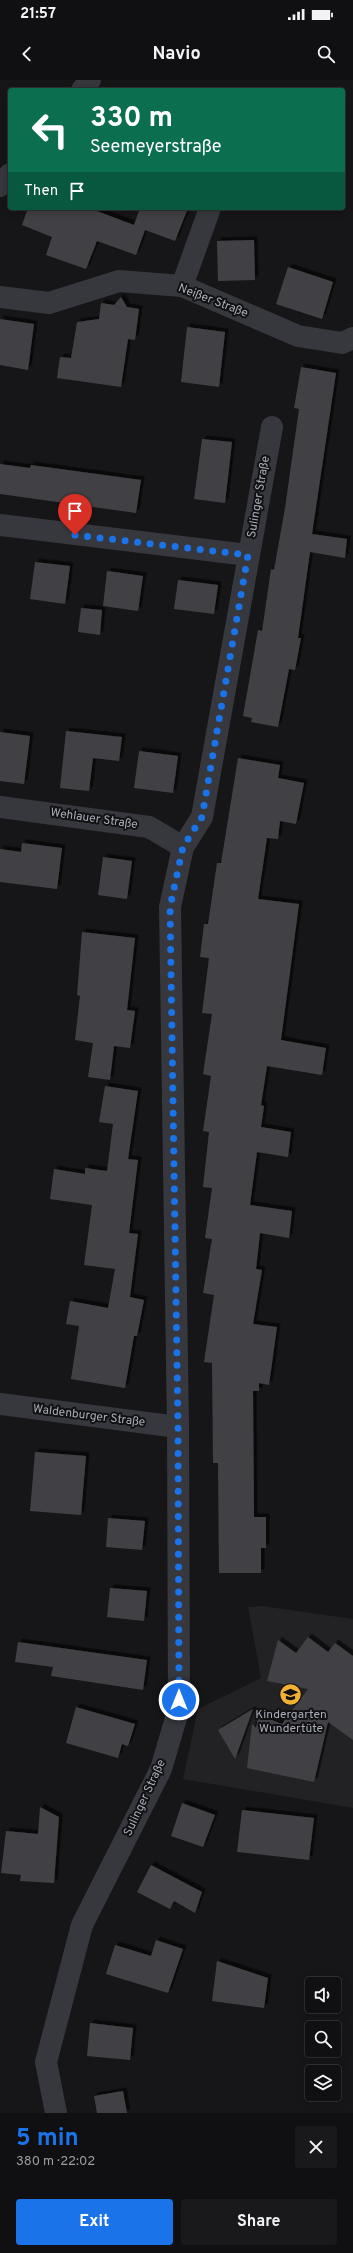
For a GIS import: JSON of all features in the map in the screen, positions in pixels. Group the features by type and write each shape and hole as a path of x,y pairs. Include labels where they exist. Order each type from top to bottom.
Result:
{"street":[{"path":"84,88 90,80"},
{"path":"0,186 8,176"},
{"path":"182,286 209,210"},
{"name":"Neißer Straße","path":"0,297 49,303 119,281 182,286 298,336 342,343 353,338"},
{"name":"Sulinger Straße","path":"56,2113 46,2062 82,1925 161,1769 179,1708 178,1427 170,907 183,847 202,817 272,427"},
{"path":"0,525 248,555"},
{"name":"Wehlauer Straße","path":"0,807 149,827 183,847"},
{"name":"Waldenburger Straße","path":"0,1404 178,1427"}],"shaded area":[{"name":"Kindergarten Wundertüte","path":"262,1606 353,1619 353,1808 183,1779 198,1709 261,1678 248,1607"}],"building":[{"path":"27,210 94,210 134,225 139,210 187,210 175,241 145,230 136,255 97,241 86,269 46,255 52,237 22,225"},
{"path":"254,240 255,280 218,281 217,241"},
{"path":"288,267 333,282 322,319 276,304"},
{"path":"121,297 127,307 139,309 135,340 128,339 121,387 57,378 60,357 71,358 77,322 99,319 101,303 114,305"},
{"path":"0,319 34,324 28,370 0,365"},
{"path":"187,327 225,332 219,387 181,382"},
{"path":"301,367 336,373 312,534 347,539 345,558 310,552 298,638 301,638 295,670 289,669 278,727 251,722 252,718 243,716 258,630 262,631 271,569 274,570 285,508 299,409 294,408"},
{"path":"202,439 232,442 225,503 194,499"},
{"path":"0,464 30,468 31,465 141,480 136,513 0,494"},
{"path":"35,562 70,566 65,604 30,599"},
{"path":"107,571 143,576 138,611 103,606"},
{"path":"178,580 218,585 214,614 174,609"},
{"path":"81,608 102,610 100,635 78,632"},
{"path":"66,731 122,737 119,761 93,758 89,791 60,788"},
{"path":"0,732 30,736 24,784 0,781"},
{"path":"139,751 178,756 173,793 134,788"},
{"path":"238,758 280,765 278,778 304,783 296,824 280,821 278,839 267,838 258,899 299,904 281,1040 326,1048 322,1075 267,1066 261,1105 264,1106 261,1127 291,1132 288,1157 257,1152 250,1205 292,1211 289,1238 260,1233 256,1269 262,1270 253,1324 277,1327 269,1385 259,1383 259,1391 253,1391 254,1517 266,1517 266,1548 261,1548 261,1573 219,1573 218,1463 213,1463 212,1363 204,1362 214,1295 203,1293 212,1239 205,1238 212,1188 203,1187 209,1132 203,1131 211,1076 203,1074 212,1014 202,1013 209,958 200,957 204,924 208,924 217,863 221,863"},
{"path":"22,843 62,848 57,889 0,882 0,849 21,852"},
{"path":"103,857 132,861 127,899 98,895"},
{"path":"82,932 135,938 127,1010 135,1011 130,1048 114,1046 110,1080 88,1077 93,1043 75,1040 80,996 77,995"},
{"path":"105,1086 138,1091 128,1159 138,1160 129,1233 138,1234 130,1297 144,1300 137,1336 134,1336 125,1388 71,1379 79,1326 66,1324 70,1301 108,1308 115,1269 84,1265 92,1205 50,1199 54,1169 85,1174 85,1168 107,1171 113,1124 99,1122"},
{"path":"35,1452 86,1456 81,1515 30,1511"},
{"path":"108,1518 145,1521 142,1550 106,1547"},
{"path":"110,1588 147,1591 144,1621 107,1617"},
{"path":"308,1637 328,1652 335,1643 353,1656 353,1740 328,1722 314,1782 247,1768 252,1724 256,1728 259,1715 282,1724 308,1689 267,1681 278,1640 296,1653"},
{"path":"18,1642 147,1660 143,1690 51,1676 53,1667 15,1662"},
{"path":"76,1707 135,1724 128,1746 122,1744 118,1758 66,1743"},
{"path":"253,1709 235,1759 218,1730"},
{"path":"182,1803 215,1815 203,1847 171,1836"},
{"path":"40,1807 59,1817 54,1883 20,1881 21,1875 1,1873 6,1831 38,1834"},
{"path":"242,1810 314,1818 309,1860 237,1852"},
{"path":"151,1865 202,1892 195,1913 174,1901 170,1909 137,1892"},
{"path":"156,1940 183,1949 168,1993 106,1974 115,1945 151,1956"},
{"path":"217,1961 268,1978 264,2008 212,2001"},
{"path":"90,2023 133,2028 130,2060 87,2056"},
{"path":"123,2091 127,2113 97,2113 94,2096"}],"place":[{"name":"Kindergarten Wundertüte","path":"291,1694"}],"route":[{"path":"75,535 248,555 202,817 183,847 170,907 178,1427 179,1700"}]}
